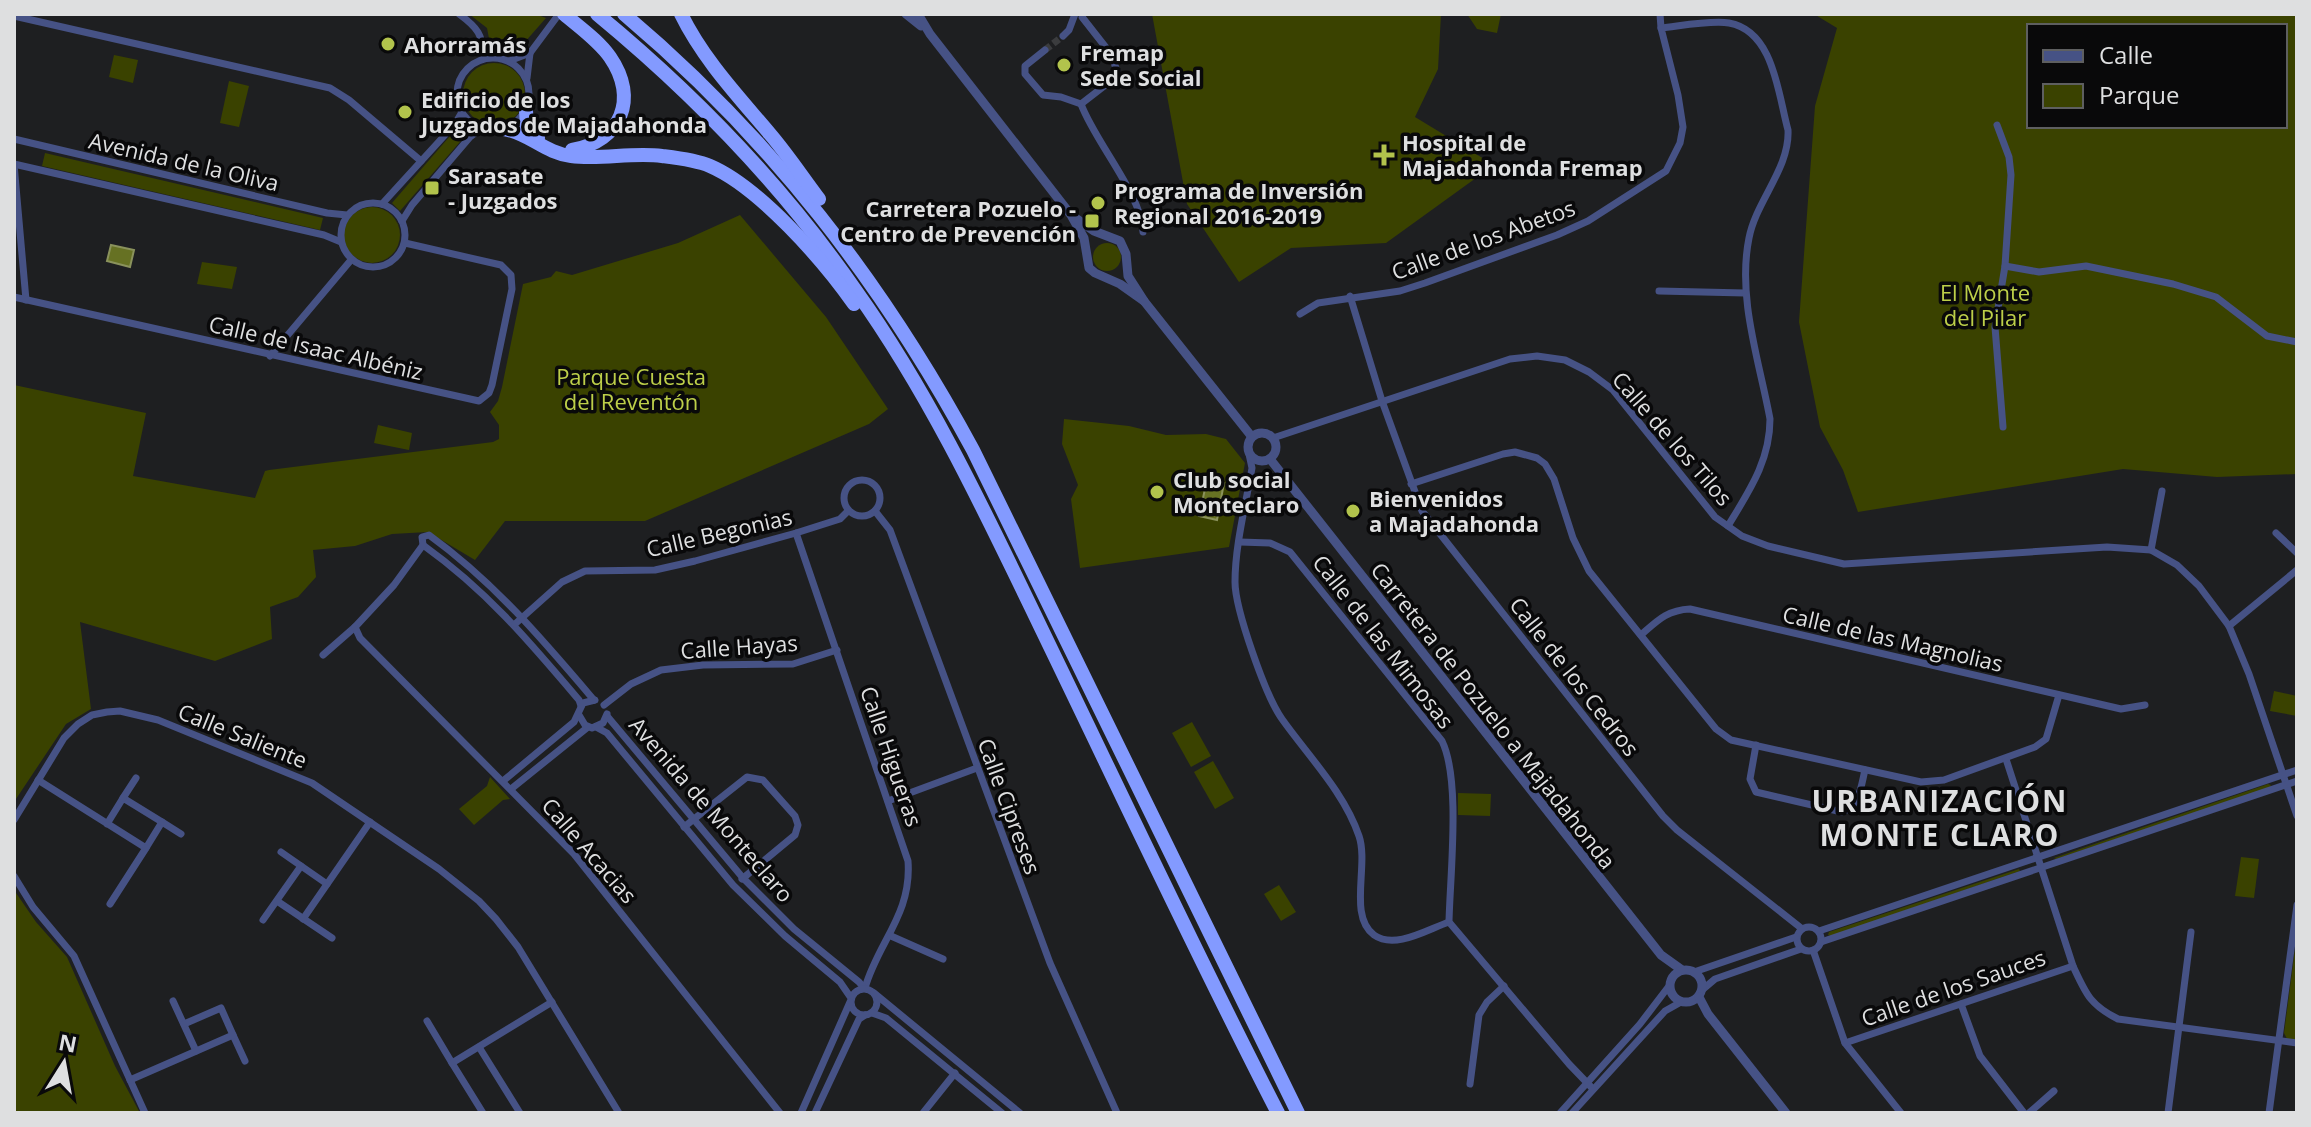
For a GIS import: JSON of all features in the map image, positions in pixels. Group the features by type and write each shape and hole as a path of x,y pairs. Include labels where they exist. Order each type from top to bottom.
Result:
{"highway":[{"path":"526,111 527,126 539,140 573,150 602,140 613,131 621,115 624,98 610,57 562,14"},
{"path":"597,14 696,102 803,220 857,291 914,380 998,539 1278,1113"},
{"path":"624,14 741,123 815,208 866,274"},
{"path":"681,14 692,37 833,217 866,274 920,355 973,450 1298,1113"},
{"path":"504,129 518,131 547,149 572,156 641,154 684,159 709,166 750,189 848,295 914,380"}],"street":[{"path":"459,14 475,26 482,40 485,58"},
{"path":"530,53 509,61 485,58 467,69 460,79 458,102 470,122 482,128 504,129 517,122 526,111 530,95 527,79 530,53 562,14"},
{"path":"906,14 930,34"},
{"path":"918,14 930,34 1071,215 1084,238 1089,268 1144,301"},
{"name":"Calle de los Abetos","path":"1300,314 1318,303 1400,291 1557,235 1588,221 1666,171 1680,143 1683,127 1660,14"},
{"path":"1066,33 1080,15 1111,54 1117,71 1112,80 1081,104"},
{"path":"14,16 330,88 349,100 421,161"},
{"path":"1661,28 1728,23 1746,30 1762,43 1788,130 1789,144 1749,234 1746,258 1745,293 1770,419 1770,434 1764,462 1728,526"},
{"path":"1045,50 1025,66 1025,74 1043,95 1081,104"},
{"path":"509,61 527,79"},
{"path":"1081,104 1089,126 1133,198 1143,232"},
{"path":"382,204 462,112"},
{"path":"1997,125 2009,157 2011,175 2005,266 1995,327 2003,427"},
{"path":"402,221 412,205 482,128"},
{"name":"Avenida de la Oliva","path":"14,139 327,213 347,215"},
{"path":"14,164 26,300"},
{"name":"Avenida de la Oliva","path":"14,164 324,235 341,242"},
{"path":"363,204 382,204 402,221 405,243 400,253 383,267 361,266 351,260 341,242 340,232 347,215 363,204"},
{"path":"1071,215 1094,231 1120,241 1124,247 1128,276 1144,301 1252,437"},
{"path":"1087,251 1094,240 1107,236"},
{"name":"Calle de Isaac Albéniz","path":"14,297 479,401 485,398 492,385 512,289 511,275 501,265 405,243"},
{"path":"270,356 351,260"},
{"path":"1103,276 1118,273 1126,261"},
{"path":"2005,266 2039,272 2086,266 2173,284 2216,297 2267,336 2297,342"},
{"path":"1659,291 1745,293"},
{"path":"1350,296 1382,401"},
{"name":"Calle de los Tilos","path":"1273,438 1510,359 1537,356 1565,360 1589,372 1613,390 1705,506 1742,536 1768,546 1844,564 2107,547 2151,550 2177,565 2199,586 2229,626 2297,816"},
{"name":"Calle de los Cedros","path":"1382,401 1422,511 1663,816 1801,928"},
{"path":"1260,462 1249,454 1247,445 1252,437 1260,433 1273,438 1276,447 1260,462 1240,542 1234,584 1268,696 1348,809 1361,840 1363,871 1360,909 1363,922 1374,935 1396,941 1449,922 1590,1085"},
{"path":"1411,484 1515,452 1537,458 1545,464 1554,479 1573,538 1589,571 1716,729 1731,740 1921,782 1944,780 2006,759 2046,739 2059,695"},
{"name":"Carretera de Pozuelo a Majadahonda","path":"1260,462 1659,952 1682,970"},
{"path":"862,480 873,484 880,494 875,511 864,517 848,511 844,494 851,484 862,480"},
{"path":"2151,550 2162,491"},
{"name":"Calle Begonias","path":"515,624 562,582 585,571 655,570 796,533 840,519 848,511"},
{"name":"Calle Cipreses","path":"875,511 890,530 1050,963 1117,1113"},
{"name":"Calle Higueras","path":"796,533 904,847 909,877 904,904 864,988"},
{"path":"2276,533 2297,553"},
{"path":"323,655 355,627 394,585 423,545 422,537 429,535 458,556 523,617 594,700 604,705 607,716 603,723 592,727 511,789"},
{"name":"Calle de las Mimosas","path":"1240,542 1270,543 1290,552 1442,741 1451,768 1452,790 1449,922"},
{"path":"423,545 483,593 515,624 579,700 582,722 592,727"},
{"path":"2229,626 2297,570"},
{"name":"Calle de las Magnolias","path":"1641,635 1666,613 1690,609 2121,709 2145,705"},
{"name":"Calle Acacias","path":"355,627 360,638 574,854 780,1113"},
{"name":"Calle Hayas","path":"604,705 631,684 661,670 703,665 793,664 837,650"},
{"path":"503,781 580,711 587,701 594,700"},
{"name":"Calle Saliente","path":"38,780 64,738 78,724 92,715 120,711 158,720 312,783 439,869 479,901 509,934 619,1113"},
{"name":"Avenida de Monteclaro","path":"607,716 743,878 794,929 864,988"},
{"name":"Avenida de Monteclaro","path":"592,727 607,733 733,885 785,936 840,982 851,1000"},
{"path":"1756,745 1750,779 1756,792 1842,812 1851,809 1857,800 1865,770"},
{"path":"2006,759 2073,966 2087,996 2100,1010 2118,1019 2297,1043"},
{"path":"888,801 977,768"},
{"path":"1572,1113 1590,1085 1682,970 1694,972 1796,937 1801,928 1807,926 1819,931 2297,770"},
{"path":"684,827 747,777 763,780 795,816 798,825 795,835 733,885"},
{"path":"107,824 136,778"},
{"path":"14,820 38,780 146,848"},
{"path":"1560,1113 1665,1011 1700,993 1715,979 1801,949 1813,950 1821,942 2297,781"},
{"path":"123,798 181,834"},
{"path":"110,904 162,822"},
{"path":"303,919 370,822"},
{"path":"281,852 327,884"},
{"path":"263,920 301,866"},
{"path":"14,876 33,907 74,956 145,1113"},
{"path":"277,901 332,938"},
{"path":"2269,1113 2297,905"},
{"path":"1819,931 1821,942"},
{"path":"2168,1113 2191,932"},
{"path":"891,936 943,959"},
{"path":"1796,937 1801,949"},
{"path":"1813,950 1845,1043 1901,1113"},
{"name":"Carretera de Pozuelo a Majadahonda","path":"1659,952 1670,982"},
{"name":"Calle de los Sauces","path":"1845,1043 2073,966"},
{"path":"1694,972 1700,978 1700,993 1708,1014 1786,1113"},
{"path":"1670,982 1672,996 1708,1014"},
{"path":"1470,1084 1479,1015 1487,1002 1504,986"},
{"path":"801,1113 851,1000 858,989 864,988 1020,1113"},
{"path":"815,1113 859,1019 877,1003 874,993"},
{"path":"851,1000 855,1012 886,1018 1002,1113"},
{"path":"173,1001 196,1051"},
{"path":"452,1063 552,1002"},
{"path":"1961,1004 1980,1056 2026,1113 2054,1091"},
{"path":"184,1024 221,1008 245,1061"},
{"path":"427,1021 483,1113"},
{"path":"130,1080 233,1035"},
{"path":"479,1047 520,1113"},
{"path":"923,1113 962,1066"}],"green space":[{"path":"469,14 535,14 546,18 517,51 497,51 491,49 487,28"},
{"name":"Hospital de Majadahonda Fremap","path":"1152,14 1441,14 1438,69 1415,117 1494,165 1386,243 1291,248 1239,282 1187,204"},
{"path":"1467,14 1501,14 1497,33 1477,29"},
{"name":"El Monte del Pilar","path":"1814,14 2297,14 2297,474 2217,477 2123,469 1858,512 1843,470 1820,427 1799,322 1815,106 1837,28"},
{"path":"114,55 138,60 133,83 109,77"},
{"path":"488,63 500,63 516,72 523,82 523,106 516,116 500,125 488,125 468,111 463,100 463,88 477,68"},
{"path":"229,81 249,86 239,127 220,123"},
{"path":"463,121 472,128 400,211 392,203"},
{"path":"45,153 323,218 320,230 42,166"},
{"path":"372,207 392,215 400,235 392,255 372,263 352,255 344,235 352,215"},
{"name":"Parque Cuesta del Reventón","path":"740,215 826,317 888,409 869,424 645,521 505,521 475,560 428,532 392,534 355,546 313,550 316,577 298,597 270,607 272,639 215,661 80,622 91,709 66,724 14,802 14,385 146,413 133,476 255,498 265,471 269,470 499,439 499,425 490,412 498,401 502,387 523,284 551,277 556,271 572,275 678,243"},
{"path":"1107,243 1117,247 1121,257 1117,267 1107,271 1097,267 1093,257 1097,247"},
{"path":"202,262 237,267 232,289 197,284"},
{"name":"Club social Monteclaro","path":"1064,419 1129,426 1166,435 1206,434 1226,439 1245,463 1229,547 1080,568 1071,499 1078,485 1062,444"},
{"path":"378,425 412,433 409,450 374,443"},
{"path":"2274,691 2297,696 2297,716 2270,711"},
{"path":"1192,722 1211,756 1191,767 1172,733"},
{"path":"1213,761 1234,798 1215,809 1194,772"},
{"path":"490,777 510,799 503,800 474,825 459,809 487,786"},
{"path":"2271,785 2269,788 2054,858"},
{"path":"1458,793 1491,794 1490,816 1458,815"},
{"path":"2241,857 2259,859 2254,898 2235,896"},
{"path":"2020,871 1828,935 1829,932"},
{"path":"1279,885 1296,912 1281,921 1264,894"},
{"path":"14,890 36,922 67,957 115,1066 140,1113 14,1113"},
{"path":"2297,934 2296,1040 2287,1039 2284,1033"}],"shaded area":[{"path":"111,245 134,250 130,267 107,261"},
{"path":"1207,480 1224,483 1217,520 1199,516"}],"tunnel":[{"path":"1045,50 1063,36"}],"place":[{"name":"Ahorramás","path":"388,44"},
{"name":"Fremap Sede Social","path":"1064,65"},
{"name":"Edificio de los Juzgados de Majadahonda","path":"405,112"},
{"name":"Hospital de Majadahonda Fremap","path":"1384,155"},
{"name":"Sarasate - Juzgados","path":"432,188"},
{"name":"Programa de Inversión Regional 2016-2019","path":"1098,203"},
{"name":"Carretera Pozuelo - Centro de Prevención","path":"1092,221"},
{"name":"Club social Monteclaro","path":"1157,492"},
{"name":"Bienvenidos a Majadahonda","path":"1353,511"}],"district":[{"name":"URBANIZACIÓN MONTE CLARO","path":"1940,817"}]}
